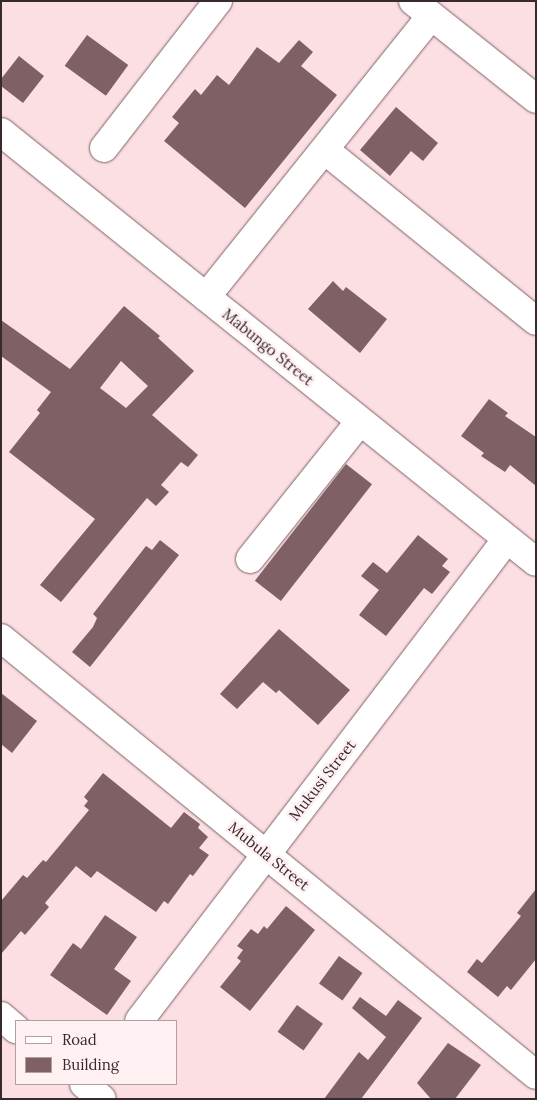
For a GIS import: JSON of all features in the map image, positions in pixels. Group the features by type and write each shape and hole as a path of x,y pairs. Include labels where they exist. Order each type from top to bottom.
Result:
{"street":[{"path":"104,148 218,1"},
{"path":"206,297 326,152 422,8 536,100"},
{"name":"Mabungo Street","path":"1,132 536,562"},
{"path":"326,152 536,321"},
{"path":"250,558 360,420"},
{"name":"Mukusi Street","path":"140,1020 507,539"},
{"name":"Mubula Street","path":"1,638 536,1075"},
{"path":"1,1016 15,1028"}],"building":[{"path":"87,35 128,65 106,96 65,66"},
{"path":"299,40 313,52 301,66 337,95 245,208 164,141 179,123 172,117 195,89 201,95 217,75 229,85 257,47 279,63"},
{"path":"19,56 44,76 23,103 1,86 1,79"},
{"path":"396,107 438,143 423,161 411,151 390,176 360,150"},
{"path":"333,281 343,291 346,287 387,319 360,353 308,309"},
{"path":"124,306 160,336 158,338 194,371 152,415 198,455 188,467 181,462 161,485 169,492 156,506 147,498 61,602 40,585 95,519 9,452 40,413 37,410 51,392 1,356 1,320 70,369","holes":["121,361 148,386 126,408 100,388"]},
{"path":"489,399 508,413 505,416 536,437 536,486 510,465 505,472 481,456 484,453 461,436"},
{"path":"346,464 372,484 281,601 255,581"},
{"path":"418,535 448,559 442,566 450,572 432,594 424,588 386,636 359,615 379,590 361,576 373,562 387,573"},
{"path":"160,540 179,555 90,667 72,652 93,627 97,618 93,614 146,546 152,550"},
{"path":"279,629 350,690 318,725 279,690 276,693 263,682 237,709 220,694"},
{"path":"1,693 37,721 12,753 1,744"},
{"path":"103,773 171,828 184,812 200,824 198,828 208,837 199,848 209,855 193,876 190,874 168,904 164,901 156,912 97,871 91,878 76,866 45,903 49,907 25,935 21,931 1,954 1,901 23,875 27,878 43,860 46,862 89,810 84,806 88,801 84,797"},
{"path":"536,889 536,959 511,990 507,986 498,997 467,972 477,959 482,963 521,916 517,913"},
{"path":"286,906 315,930 250,1011 220,987 241,961 237,958 243,950 237,946 251,929 258,934 264,926 267,929"},
{"path":"105,915 137,937 114,969 131,981 107,1015 50,975 73,943 81,949"},
{"path":"339,956 362,973 342,1001 319,984"},
{"path":"360,997 386,1016 398,1000 422,1018 361,1099 324,1099 359,1052 368,1060 386,1037 352,1008"},
{"path":"297,1005 323,1024 303,1051 278,1032"},
{"path":"448,1043 481,1065 455,1099 431,1099 417,1083"}]}
